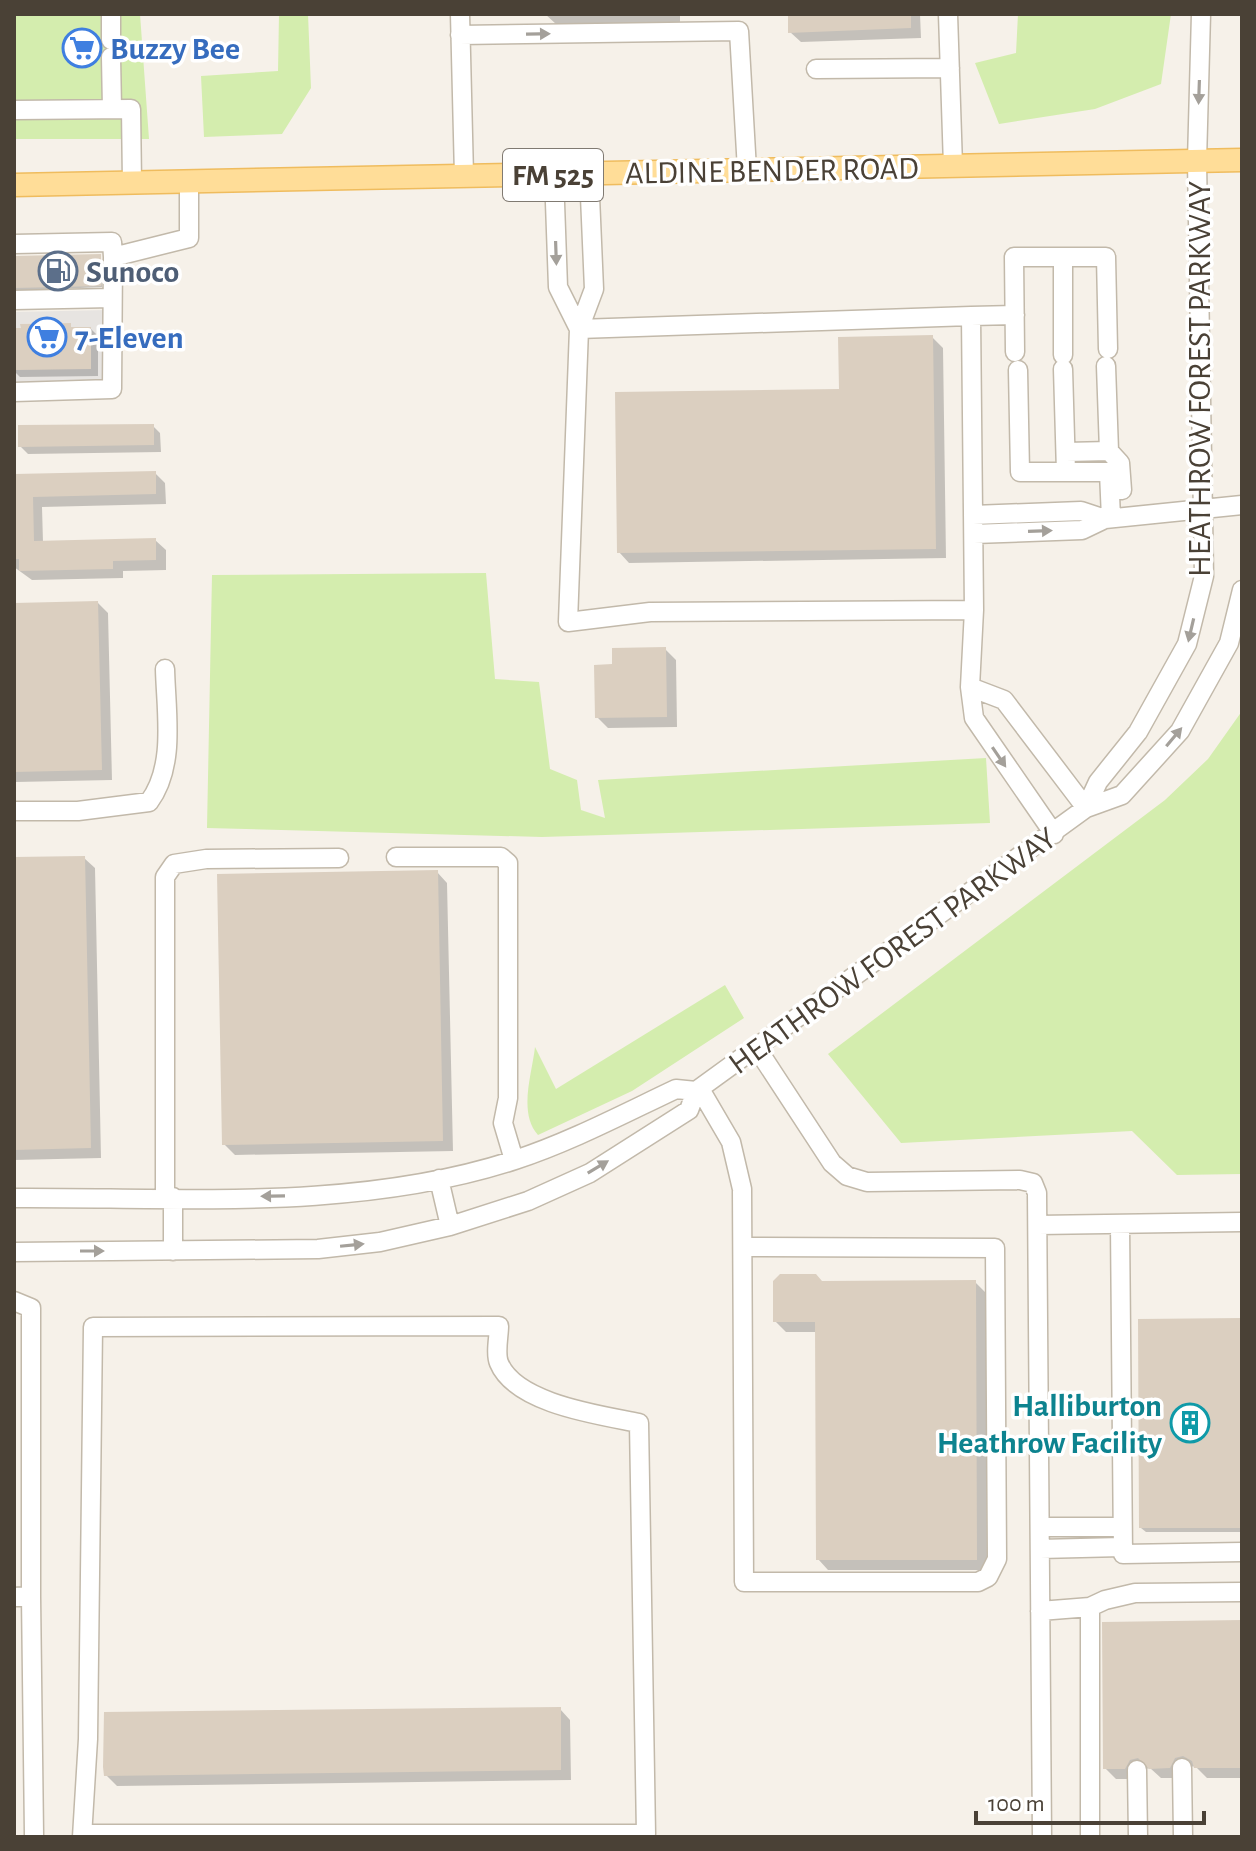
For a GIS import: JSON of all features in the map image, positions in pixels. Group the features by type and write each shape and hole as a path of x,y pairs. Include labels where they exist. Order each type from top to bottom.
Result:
{"main road":[{"name":"ALDINE BENDER ROAD","path":"14,185 1242,160"}],"street":[{"path":"111,14 112,109"},
{"path":"460,14 464,176"},
{"path":"948,14 953,166"},
{"name":"HEATHROW FOREST PARKWAY","path":"1086,808 1098,782 1138,732 1187,644 1204,576 1197,161 1201,14"},
{"path":"460,35 739,31 747,170"},
{"path":"816,69 950,68"},
{"path":"14,110 131,109 132,183"},
{"path":"589,173 594,289 579,329 568,622 650,612 974,610"},
{"path":"554,175 558,287 579,329"},
{"path":"113,257 189,238 189,181"},
{"path":"14,244 112,242 113,257 112,389 14,392"},
{"path":"1014,257 1106,257 1109,451 1120,463 1113,518 1109,472 1020,472 1014,257"},
{"path":"1063,257 1066,472"},
{"path":"14,300 112,298"},
{"path":"579,329 1015,315"},
{"path":"971,316 974,610 970,687 974,718 1054,834"},
{"path":"1066,452 1109,451"},
{"path":"974,524 1081,511 1113,518 1242,505"},
{"name":"HEATHROW FOREST PARKWAY","path":"14,1252 318,1249 380,1242 450,1226 528,1201 590,1173 689,1110 698,1090 1086,808 1122,795 1180,731 1229,643 1242,590"},
{"path":"14,811 78,811 149,802 163,780 165,669"},
{"path":"970,687 1004,700 1086,808"},
{"path":"396,857 501,857 508,863 508,1098 503,1123 514,1160"},
{"path":"173,1251 169,1197 165,877 174,864 206,859 339,858"},
{"path":"756,1047 832,1163 847,1176 867,1182 1033,1183 1037,1193 1042,1837"},
{"name":"HEATHROW FOREST PARKWAY","path":"14,1198 315,1195 439,1179 514,1160 676,1089 698,1090"},
{"path":"698,1090 726,1131 739,1165 744,1247 744,1582 978,1582 988,1577 997,1559 995,1248 744,1247"},
{"path":"439,1179 450,1226"},
{"path":"1038,1225 1242,1222"},
{"path":"1120,1224 1123,1554 1242,1552"},
{"path":"14,1301 31,1308 22,1597 34,1835"},
{"path":"499,1326 499,1362 516,1387 594,1414 639,1423 646,1834 83,1836 93,1327 499,1326"},
{"path":"1040,1527 1122,1527"},
{"path":"1040,1549 1122,1547"},
{"path":"1040,1611 1090,1607 1135,1593 1242,1592"},
{"path":"1090,1607 1090,1837"},
{"path":"1182,1768 1183,1837"},
{"path":"1137,1770 1138,1837"}],"green space":[{"path":"14,14 140,14 149,139 14,139"},
{"path":"279,14 308,14 311,88 282,134 204,137 201,76 278,71"},
{"path":"1018,14 1171,14 1161,84 1095,109 999,124 975,63 1016,53"},
{"path":"486,573 495,679 539,682 550,769 577,780 581,810 605,818 598,780 986,758 990,823 542,837 207,828 212,575"},
{"path":"1242,711 1242,1174 1177,1175 1132,1131 901,1143 828,1054 1165,800 1208,759"},
{"path":"725,985 744,1018 632,1091 538,1135 532,1126 527,1105 535,1047 556,1089"}],"shaded area":[{"path":"108,310 109,386 14,387 14,370 91,368 91,327 71,327 70,323 21,324 21,328 14,328 14,312"}],"building":[{"path":"788,14 911,14 911,28 788,33"},
{"name":"Sunoco","path":"101,254 101,286 14,288 14,256"},
{"path":"71,323 71,327 91,327 91,369 14,370 14,328 21,328 20,324"},
{"path":"933,335 936,549 617,553 615,392 839,389 838,337"},
{"path":"154,424 154,445 18,447 18,425"},
{"path":"156,471 156,494 33,497 34,541 156,538 156,560 113,561 113,569 19,571 19,559 14,559 14,474"},
{"path":"98,601 102,770 14,772 14,603"},
{"path":"666,647 667,717 595,718 594,665 612,664 612,648"},
{"path":"85,856 91,1148 14,1150 14,857"},
{"path":"438,870 443,1141 222,1145 217,874"},
{"path":"780,1274 816,1274 822,1281 976,1280 977,1560 816,1560 815,1322 773,1322 773,1281"},
{"name":"Halliburton Heathrow Facility","path":"1242,1318 1242,1528 1139,1528 1138,1319"},
{"path":"1242,1620 1242,1768 1194,1768 1192,1761 1183,1756 1175,1758 1170,1768 1149,1769 1138,1758 1130,1760 1125,1769 1103,1769 1102,1622"},
{"path":"561,1707 561,1770 104,1776 104,1712"}],"place":[{"name":"Buzzy Bee","path":"82,48"},
{"name":"Sunoco","path":"58,271"},
{"name":"7-Eleven","path":"47,337"},
{"name":"Halliburton Heathrow Facility","path":"1190,1423"}]}
